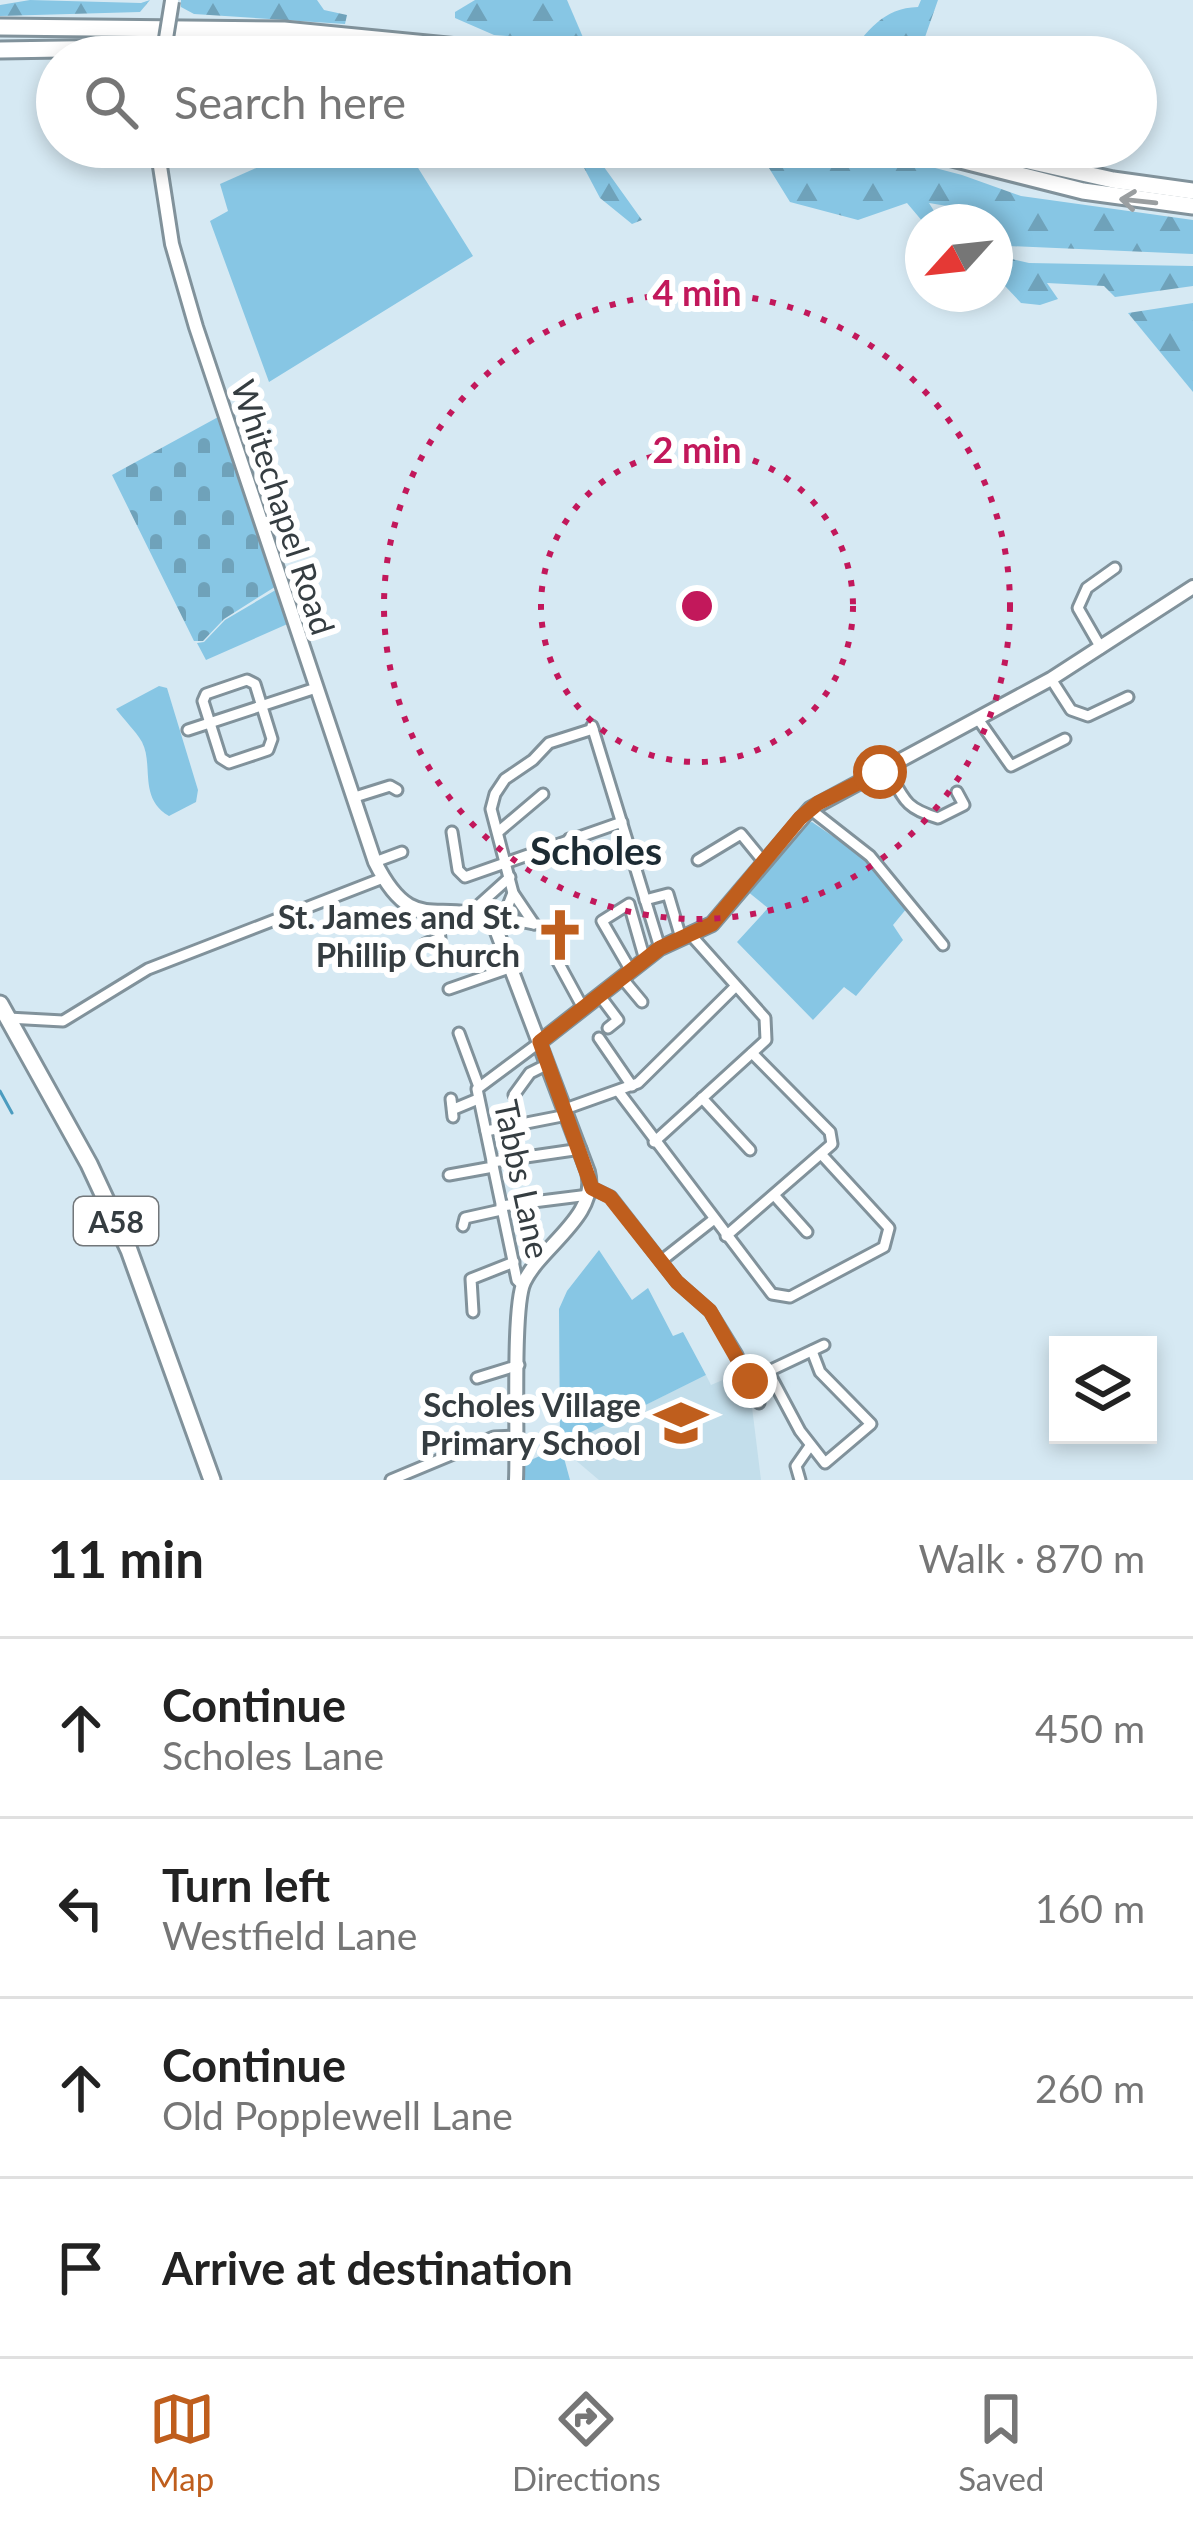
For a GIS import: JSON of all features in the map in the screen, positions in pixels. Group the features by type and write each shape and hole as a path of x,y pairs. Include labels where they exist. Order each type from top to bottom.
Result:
{"highway":[{"path":"0,28 284,30 345,36"},
{"path":"0,52 36,49"},
{"path":"987,168 1121,199 1193,206"},
{"path":"1058,168 1193,191"},
{"name":"A58","path":"4,1011 120,1230 212,1480"}],"main road":[{"path":"166,36 172,0"},
{"name":"Whitechapel Road","path":"159,168 190,307 383,878"},
{"path":"540,1042 660,948 712,924 810,809 1051,679 1193,587"},
{"path":"383,878 420,912 470,913 498,921 581,1149 590,1192 522,1285 517,1480"}],"street":[{"path":"1101,648 1078,608 1087,588 1115,568"},
{"path":"1051,679 1071,710 1088,716 1128,697"},
{"path":"247,680 255,684 262,706 272,739 268,749 229,763 220,758 203,701 206,694 247,680"},
{"path":"188,730 316,688"},
{"path":"978,719 1011,766 1065,739"},
{"path":"513,893 498,921 533,924 513,893 491,809 505,779 549,742 593,728 660,948"},
{"path":"887,768 909,808 938,818 967,808 957,792"},
{"path":"355,797 390,786 397,790"},
{"path":"498,832 543,794"},
{"path":"810,809 870,856 943,945"},
{"path":"452,832 458,870 465,877 622,822"},
{"path":"698,860 741,834 763,861"},
{"path":"569,839 574,857"},
{"path":"375,862 404,854"},
{"path":"470,913 510,877"},
{"path":"4,1011 63,1021 148,969 383,878"},
{"path":"645,900 668,894 686,936 765,1018 768,1029 766,1040 654,1142"},
{"path":"642,1002 602,920 629,904 644,960"},
{"path":"425,944 442,943 436,913"},
{"path":"557,962 583,1008"},
{"path":"449,989 512,967"},
{"path":"486,1131 566,1112 632,1086 656,1068 735,987"},
{"path":"600,996 618,1020 608,1028"},
{"path":"453,1108 478,1093 459,1033"},
{"path":"599,1038 611,1062 632,1086"},
{"name":"Tabbs Lane","path":"522,1285 517,1280 478,1093 540,1042"},
{"path":"726,1236 832,1144 830,1132 752,1053"},
{"path":"514,1095 530,1073 548,1064"},
{"path":"619,1092 772,1294 790,1297 884,1247 889,1228 822,1155"},
{"path":"702,1098 750,1150"},
{"path":"449,1175 581,1149"},
{"path":"465,1217 590,1192 610,1197 661,1262 710,1311 759,1403"},
{"path":"774,1196 807,1232"},
{"path":"661,1262 713,1220"},
{"path":"472,1312 466,1285 471,1279 514,1262"},
{"path":"750,1381 824,1345"},
{"path":"768,1371 810,1446 825,1463 871,1424 820,1372 812,1351"},
{"path":"477,1378 519,1365"},
{"path":"392,1480 494,1437 518,1436"},
{"path":"800,1480 796,1466 810,1446"}],"shaded area":[{"name":"Scholes Village Primary School","path":"739,1373 751,1399 761,1480 599,1480 560,1447 706,1375 711,1385"}],"green space":[{"path":"30,0 150,0 140,12 0,16 0,5"},
{"path":"181,0 317,0 324,10 347,15 345,24 194,14 181,7"},
{"path":"475,0 567,0 582,36 494,35 455,18 455,12"},
{"path":"921,0 938,0 925,36 864,36 895,12 918,7"},
{"path":"256,168 418,168 473,256 269,382 210,221 228,211 220,184"},
{"path":"584,168 605,168 642,220 632,224 600,198"},
{"path":"769,168 935,168 1021,196 1193,220 1193,254 1013,246 1013,204 907,203 858,220 790,202"},
{"path":"1013,259 1193,266 1193,286 1115,297 1104,286 1047,283 1058,299 1040,305 1021,303 1013,294"},
{"path":"1193,303 1193,392 1128,313"},
{"path":"220,416 278,585 224,619 203,641 194,641 112,475"},
{"path":"279,588 292,622 206,660 197,643"},
{"path":"159,686 167,688 198,790 196,802 169,816 153,800 142,742 116,709"},
{"path":"812,822 866,859 907,908 893,925 903,940 856,996 844,987 813,1020 737,942 768,908 747,891 803,824"},
{"path":"599,1250 632,1300 648,1288 673,1336 683,1332 706,1375 561,1447 570,1480 524,1480 524,1463 560,1447 559,1309"}],"waterway":[{"path":"0,1091 12,1113"}],"place":[{"name":"St. James and St. Phillip Church","path":"560,935"},
{"name":"Scholes Village Primary School","path":"681,1423"}],"district":[{"name":"Scholes","path":"596,850"}],"route":[{"path":"750,1381 710,1311 677,1282 610,1197 592,1188 540,1042 660,948 712,924 800,818 818,803 880,772"}]}
